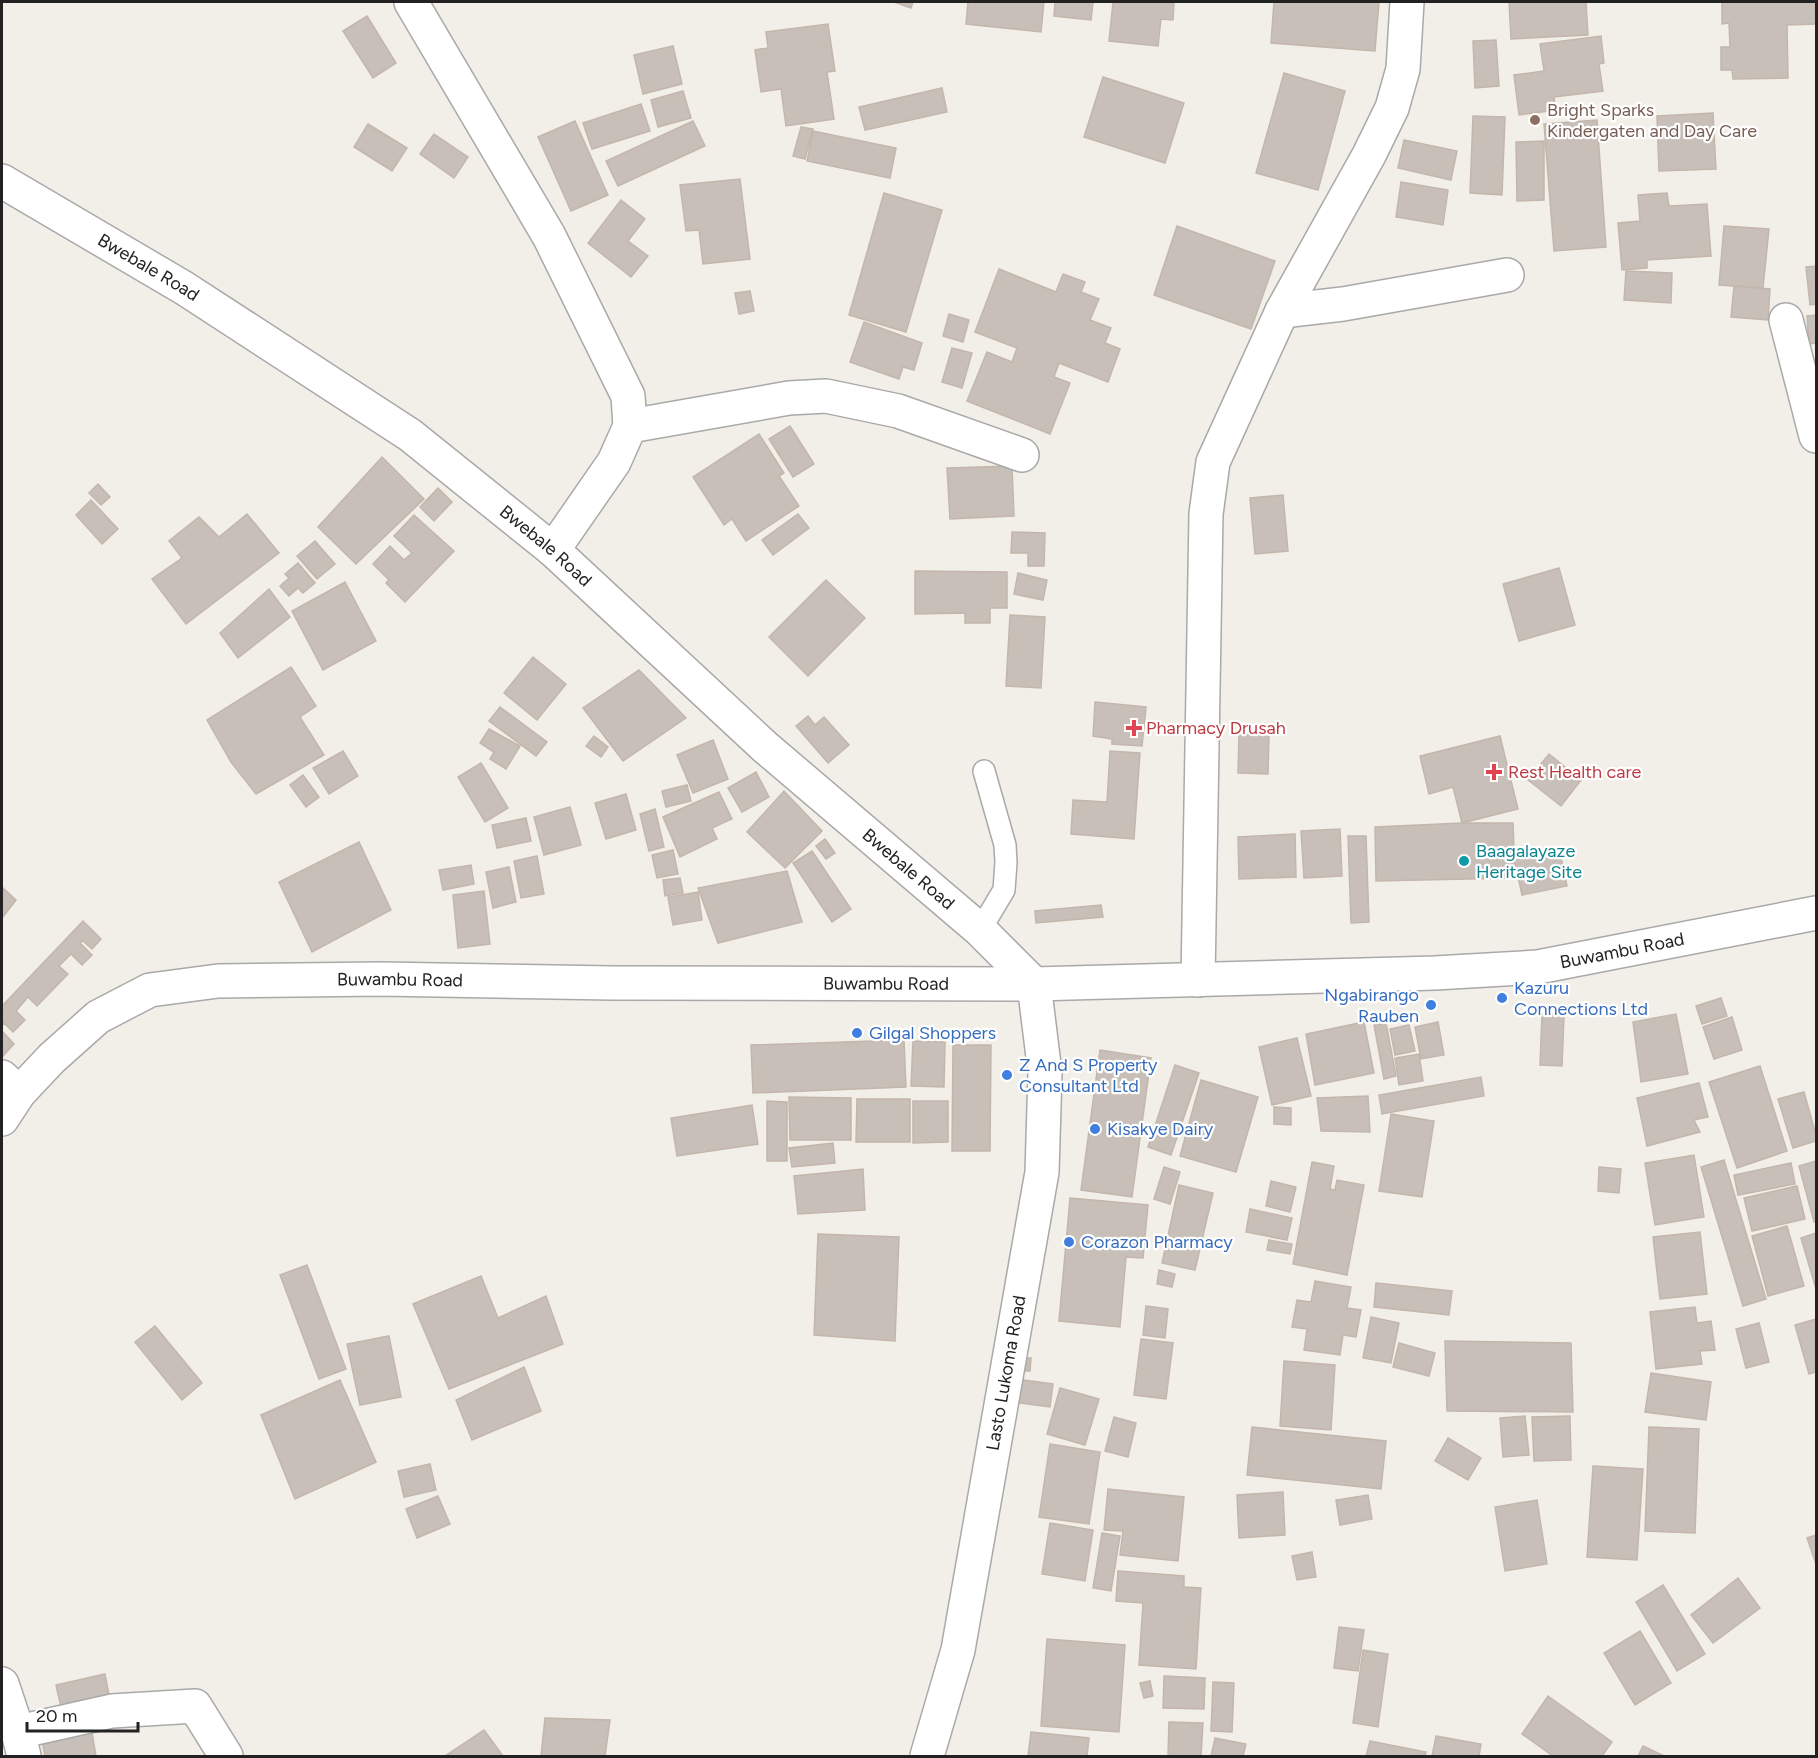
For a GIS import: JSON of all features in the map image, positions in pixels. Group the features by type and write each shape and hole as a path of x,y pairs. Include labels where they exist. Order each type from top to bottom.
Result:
{"street":[{"path":"411,2 549,236 628,396 630,426 614,462 553,550"},
{"path":"1198,980 1206,514 1213,462 1282,311 1369,155 1392,108 1403,69 1407,2"},
{"name":"Bwebale Road","path":"2,181 184,288 410,435 553,550 765,747 980,930 1034,984"},
{"path":"1282,311 1343,304 1507,275"},
{"path":"1786,320 1816,436"},
{"path":"630,426 789,398 826,396 898,411 1022,455"},
{"name":"Buwambu Road","path":"7,1096 98,1017 150,990 218,981 381,979 624,983 1034,984 1435,973 1538,967 1816,912"},
{"name":"Lasto Lukoma Road","path":"927,1756 958,1650 1041,1172 1045,1073 1034,984"},
{"path":"2,1684 21,1744 112,1711 195,1706 226,1756"}],"lane":[{"path":"980,930 1004,890 1006,862 1005,845 984,771"}],"building":[{"path":"894,2 913,2 911,8"},
{"path":"968,2 1044,2 1041,32 966,24"},
{"path":"1055,2 1093,2 1091,20 1054,16"},
{"path":"1113,2 1174,2 1173,20 1161,19 1158,46 1109,41"},
{"path":"1274,2 1379,2 1375,51 1271,43"},
{"path":"1509,2 1586,2 1588,35 1511,39"},
{"path":"1722,2 1816,2 1816,24 1787,25 1788,78 1733,79 1732,70 1721,70 1721,47 1730,47 1729,23 1722,24"},
{"path":"367,16 396,63 373,78 343,31"},
{"path":"828,24 835,71 827,72 834,119 786,126 781,89 761,92 755,50 768,48 766,32"},
{"path":"1601,36 1604,63 1599,64 1603,91 1554,97 1556,110 1519,115 1514,75 1544,71 1540,44"},
{"path":"1496,40 1499,86 1475,88 1473,41"},
{"path":"673,46 682,84 643,94 634,55"},
{"path":"1284,73 1345,91 1318,190 1256,173"},
{"path":"1103,77 1184,103 1165,163 1084,137"},
{"path":"942,88 947,112 865,130 859,107"},
{"path":"683,91 691,118 658,127 651,100"},
{"path":"641,104 650,131 592,149 583,123"},
{"path":"1713,113 1716,169 1659,171 1657,116"},
{"path":"1473,116 1505,117 1502,195 1470,193"},
{"path":"1597,120 1606,247 1554,251 1544,124"},
{"path":"575,121 608,195 571,211 538,137"},
{"path":"693,121 705,146 618,186 606,161"},
{"path":"368,124 407,148 392,171 354,147"},
{"path":"801,127 813,129 805,159 793,156"},
{"path":"813,131 896,148 890,178 807,161"},
{"path":"434,134 468,157 454,178 420,154"},
{"path":"1404,140 1457,151 1451,180 1398,168"},
{"path":"1544,141 1544,200 1517,201 1516,142"},
{"path":"740,179 750,259 703,264 699,230 686,231 680,185"},
{"path":"1401,182 1448,190 1443,225 1396,217"},
{"path":"884,193 942,210 906,332 849,315"},
{"path":"1667,193 1669,206 1707,204 1711,256 1647,260 1647,268 1622,270 1618,223 1640,221 1638,195"},
{"path":"621,200 645,219 628,241 648,256 631,277 588,243"},
{"path":"1177,226 1275,261 1251,329 1154,295"},
{"path":"1724,226 1769,229 1763,288 1719,285"},
{"path":"1816,266 1816,304 1810,305 1806,267"},
{"path":"999,269 1056,292 1063,274 1085,282 1081,292 1099,299 1090,320 1111,328 1105,343 1120,349 1108,382 1059,363 1054,377 1070,383 1050,434 967,401 987,352 1012,362 1017,348 975,332"},
{"path":"1626,271 1672,273 1671,303 1624,300"},
{"path":"1734,286 1770,289 1768,320 1731,317"},
{"path":"750,291 754,311 739,314 735,293"},
{"path":"949,314 969,320 963,342 943,336"},
{"path":"1816,315 1816,343 1809,344 1807,316"},
{"path":"864,322 922,343 914,370 903,367 899,379 850,362"},
{"path":"952,348 972,353 962,388 942,382"},
{"path":"790,426 814,464 793,477 769,439"},
{"path":"759,434 784,473 779,476 799,506 746,541 732,519 724,525 693,477"},
{"path":"382,457 424,499 356,564 318,527"},
{"path":"1012,466 1014,516 950,519 947,468"},
{"path":"98,484 110,497 101,505 89,493"},
{"path":"438,488 452,502 434,521 420,507"},
{"path":"1283,495 1288,551 1255,554 1250,498"},
{"path":"91,500 118,529 102,544 76,515"},
{"path":"247,514 279,553 186,624 152,579 182,558 169,541 199,517 219,537"},
{"path":"798,514 809,528 773,555 762,540"},
{"path":"414,515 454,551 405,602 386,583 389,580 373,564 390,546 404,560 412,553 394,536"},
{"path":"1012,532 1045,533 1044,566 1028,566 1028,553 1011,553"},
{"path":"315,541 335,564 317,579 297,556"},
{"path":"298,563 315,583 303,593 298,588 289,596 280,586 289,578 285,574"},
{"path":"1559,568 1575,625 1519,641 1503,584"},
{"path":"915,571 1007,572 1007,608 990,608 990,623 965,623 965,613 915,614"},
{"path":"1018,573 1047,580 1043,600 1014,594"},
{"path":"826,580 865,618 808,676 769,637"},
{"path":"345,582 376,641 323,670 292,611"},
{"path":"269,589 290,617 238,658 220,633"},
{"path":"1010,615 1045,617 1041,688 1006,686"},
{"path":"533,657 566,684 537,720 504,693"},
{"path":"291,667 316,706 300,717 324,755 256,794 231,762 207,720"},
{"path":"639,670 686,718 623,761 583,708"},
{"path":"1095,702 1146,707 1142,746 1112,744 1112,739 1093,736"},
{"path":"500,707 547,742 536,756 489,721"},
{"path":"808,716 815,725 824,717 849,745 828,763 796,726"},
{"path":"489,729 520,746 506,769 490,759 494,752 480,743"},
{"path":"1239,735 1269,735 1268,774 1238,773"},
{"path":"594,736 608,747 601,757 586,746"},
{"path":"1500,736 1518,809 1462,823 1453,787 1429,794 1420,756"},
{"path":"713,740 728,779 693,793 677,755"},
{"path":"343,751 358,776 329,794 313,768"},
{"path":"1110,751 1140,753 1134,839 1071,834 1073,800 1107,802"},
{"path":"1549,754 1581,780 1561,806 1528,780"},
{"path":"481,763 508,808 485,822 458,777"},
{"path":"756,772 769,797 742,812 728,788"},
{"path":"303,775 319,797 306,807 290,785"},
{"path":"687,785 691,801 666,807 662,791"},
{"path":"784,791 822,831 785,868 747,832"},
{"path":"719,792 732,819 712,828 717,839 680,857 663,817"},
{"path":"626,794 636,830 606,839 595,803"},
{"path":"570,807 581,845 544,855 534,817"},
{"path":"655,809 664,847 649,851 640,814"},
{"path":"526,818 531,841 497,848 492,825"},
{"path":"1513,823 1515,878 1376,881 1375,827"},
{"path":"1340,829 1342,876 1304,878 1301,831"},
{"path":"1295,834 1296,877 1239,879 1238,837"},
{"path":"1348,836 1366,836 1369,922 1351,923"},
{"path":"825,839 835,853 826,859 816,846"},
{"path":"359,842 391,910 312,952 279,882"},
{"path":"1559,848 1567,886 1522,895 1514,858"},
{"path":"673,850 678,874 657,878 652,855"},
{"path":"812,851 851,909 832,922 793,863"},
{"path":"537,856 544,894 521,898 514,861"},
{"path":"471,865 474,884 443,890 439,870"},
{"path":"509,867 516,902 493,908 486,872"},
{"path":"787,871 802,922 718,943 698,888"},
{"path":"680,878 683,893 665,896 663,880"},
{"path":"2,887 16,900 2,918"},
{"path":"484,891 490,944 458,948 453,895"},
{"path":"698,892 702,920 673,925 668,897"},
{"path":"1101,905 1103,917 1036,923 1035,911"},
{"path":"83,921 101,939 92,949 83,941 80,943 92,955 82,965 71,954 59,966 68,974 37,1006 28,997 16,1011 25,1020 13,1032 4,1023 2,1026 2,1006"},
{"path":"1721,998 1727,1016 1702,1024 1696,1006"},
{"path":"1542,1014 1564,1015 1562,1066 1540,1065"},
{"path":"1676,1014 1688,1074 1641,1082 1633,1022"},
{"path":"1732,1017 1742,1050 1714,1059 1703,1027"},
{"path":"1364,1022 1374,1073 1315,1085 1306,1034"},
{"path":"1438,1022 1444,1055 1421,1059 1415,1027"},
{"path":"1386,1023 1396,1076 1384,1079 1374,1025"},
{"path":"1409,1025 1415,1051 1395,1055 1390,1029"},
{"path":"2,1031 14,1044 2,1057"},
{"path":"1297,1038 1311,1096 1272,1105 1259,1047"},
{"path":"904,1040 906,1087 753,1093 751,1045"},
{"path":"913,1041 945,1042 944,1087 911,1086"},
{"path":"953,1045 991,1045 990,1151 952,1151"},
{"path":"1100,1050 1151,1058 1132,1197 1081,1190"},
{"path":"1419,1054 1423,1081 1399,1085 1395,1058"},
{"path":"1175,1065 1199,1073 1171,1155 1148,1147"},
{"path":"1760,1066 1787,1151 1737,1168 1709,1082"},
{"path":"1481,1077 1484,1096 1382,1114 1379,1095"},
{"path":"1201,1080 1258,1097 1236,1172 1180,1156"},
{"path":"1699,1083 1708,1117 1694,1120 1700,1132 1647,1146 1637,1098"},
{"path":"1804,1092 1816,1141 1793,1148 1778,1099"},
{"path":"1368,1096 1370,1132 1321,1131 1317,1098"},
{"path":"789,1097 851,1098 851,1140 790,1140"},
{"path":"857,1099 910,1099 910,1142 856,1142"},
{"path":"767,1101 787,1102 787,1161 767,1161"},
{"path":"913,1101 948,1101 948,1142 913,1143"},
{"path":"752,1105 758,1144 677,1156 671,1118"},
{"path":"1274,1107 1291,1108 1291,1125 1274,1124"},
{"path":"1391,1114 1434,1121 1422,1197 1379,1191"},
{"path":"833,1143 835,1163 792,1167 789,1148"},
{"path":"1694,1155 1704,1217 1655,1225 1645,1163"},
{"path":"1724,1160 1766,1299 1743,1306 1701,1167"},
{"path":"1816,1161 1816,1221 1814,1222 1799,1166"},
{"path":"1312,1162 1334,1166 1330,1189 1335,1190 1337,1180 1364,1185 1347,1275 1293,1264"},
{"path":"1791,1163 1795,1184 1738,1195 1734,1175"},
{"path":"1164,1167 1180,1172 1170,1204 1154,1199"},
{"path":"1599,1167 1621,1169 1619,1193 1598,1191"},
{"path":"863,1169 865,1210 798,1214 794,1176"},
{"path":"1271,1181 1296,1187 1290,1212 1266,1206"},
{"path":"1179,1185 1213,1193 1195,1270 1162,1263"},
{"path":"1797,1186 1805,1219 1752,1231 1744,1198"},
{"path":"1070,1198 1148,1205 1143,1258 1126,1257 1120,1327 1059,1321"},
{"path":"1250,1209 1292,1218 1287,1240 1246,1232"},
{"path":"1787,1226 1804,1286 1768,1296 1752,1236"},
{"path":"1700,1232 1707,1294 1660,1299 1653,1237"},
{"path":"1816,1233 1816,1289 1801,1238"},
{"path":"818,1234 899,1237 895,1341 814,1335"},
{"path":"1269,1240 1292,1244 1290,1254 1267,1250"},
{"path":"307,1265 346,1369 319,1379 280,1275"},
{"path":"1159,1270 1175,1274 1172,1287 1157,1284"},
{"path":"481,1276 498,1318 546,1296 563,1344 449,1389 413,1304"},
{"path":"1315,1281 1351,1287 1347,1308 1361,1310 1356,1337 1343,1335 1340,1355 1304,1350 1307,1329 1292,1327 1297,1300 1311,1302"},
{"path":"1376,1283 1452,1291 1449,1315 1374,1307"},
{"path":"1146,1306 1168,1309 1165,1338 1143,1335"},
{"path":"1695,1307 1697,1323 1711,1321 1715,1350 1700,1351 1702,1364 1656,1369 1650,1312"},
{"path":"1371,1317 1399,1323 1391,1363 1363,1358"},
{"path":"1816,1319 1816,1372 1809,1374 1795,1325"},
{"path":"1759,1323 1769,1362 1746,1368 1736,1329"},
{"path":"155,1326 202,1383 182,1400 135,1342"},
{"path":"389,1336 401,1397 360,1405 347,1344"},
{"path":"1141,1339 1173,1343 1166,1399 1134,1395"},
{"path":"1445,1341 1571,1343 1573,1412 1447,1411"},
{"path":"1399,1343 1435,1353 1429,1376 1393,1367"},
{"path":"1018,1358 1031,1358 1030,1371 1018,1371"},
{"path":"1284,1361 1335,1365 1331,1430 1280,1426"},
{"path":"524,1367 541,1411 472,1440 456,1400"},
{"path":"1651,1373 1711,1382 1706,1420 1645,1412"},
{"path":"1016,1379 1053,1384 1050,1407 1013,1402"},
{"path":"340,1380 376,1462 295,1499 261,1415"},
{"path":"1060,1388 1099,1399 1085,1445 1047,1434"},
{"path":"1525,1416 1529,1455 1503,1457 1500,1418"},
{"path":"1570,1416 1571,1460 1534,1461 1532,1417"},
{"path":"1114,1417 1136,1423 1128,1457 1105,1451"},
{"path":"1252,1427 1386,1441 1381,1489 1247,1475"},
{"path":"1649,1427 1699,1429 1695,1533 1645,1531"},
{"path":"1448,1438 1481,1458 1468,1480 1435,1461"},
{"path":"1050,1444 1100,1452 1089,1524 1039,1517"},
{"path":"430,1464 436,1490 404,1497 398,1471"},
{"path":"1593,1466 1643,1469 1637,1560 1587,1557"},
{"path":"1108,1489 1184,1497 1178,1561 1120,1555 1123,1531 1104,1530"},
{"path":"1283,1492 1285,1535 1239,1538 1237,1495"},
{"path":"1368,1495 1372,1519 1340,1525 1336,1500"},
{"path":"438,1496 450,1524 417,1538 406,1509"},
{"path":"1537,1500 1547,1564 1505,1571 1495,1507"},
{"path":"1050,1523 1093,1530 1085,1581 1042,1574"},
{"path":"1102,1533 1120,1536 1111,1591 1093,1588"},
{"path":"1816,1535 1816,1564 1807,1538"},
{"path":"1312,1552 1316,1577 1297,1580 1292,1556"},
{"path":"1118,1571 1184,1576 1184,1587 1201,1588 1196,1669 1139,1665 1143,1603 1116,1601"},
{"path":"1738,1578 1760,1608 1713,1643 1691,1615"},
{"path":"1663,1585 1705,1654 1677,1671 1636,1602"},
{"path":"1339,1627 1364,1630 1358,1671 1334,1668"},
{"path":"1640,1631 1671,1683 1635,1705 1604,1653"},
{"path":"1047,1639 1125,1645 1119,1732 1041,1726"},
{"path":"1363,1650 1388,1654 1378,1727 1353,1723"},
{"path":"105,1674 111,1706 63,1716 56,1685"},
{"path":"1164,1676 1205,1678 1204,1709 1163,1708"},
{"path":"1150,1681 1153,1696 1144,1698 1140,1683"},
{"path":"1213,1682 1234,1683 1232,1732 1211,1731"},
{"path":"1548,1696 1612,1742 1602,1756 1553,1756 1522,1734"},
{"path":"545,1718 610,1720 605,1756 541,1756"},
{"path":"90,1721 96,1756 45,1756 40,1731"},
{"path":"1169,1722 1203,1723 1201,1756 1168,1756"},
{"path":"484,1730 503,1756 445,1756"},
{"path":"1031,1732 1089,1738 1087,1756 1028,1756"},
{"path":"1436,1736 1481,1744 1479,1756 1432,1756"},
{"path":"1215,1738 1246,1744 1243,1756 1211,1756"},
{"path":"1370,1741 1426,1752 1425,1756 1366,1756"},
{"path":"1643,1746 1664,1756 1638,1756"}],"place":[{"name":"Bright Sparks Kindergaten and Day Care","path":"1535,120"},
{"name":"Pharmacy Drusah","path":"1134,728"},
{"name":"Rest Health care","path":"1494,772"},
{"name":"Baagalayaze Heritage Site","path":"1464,861"},
{"name":"Kazuru Connections Ltd","path":"1502,998"},
{"name":"Ngabirango Rauben","path":"1431,1005"},
{"name":"Gilgal Shoppers","path":"857,1033"},
{"name":"Z And S Property Consultant Ltd","path":"1007,1075"},
{"name":"Kisakye Dairy","path":"1095,1129"},
{"name":"Corazon Pharmacy","path":"1069,1242"}]}
